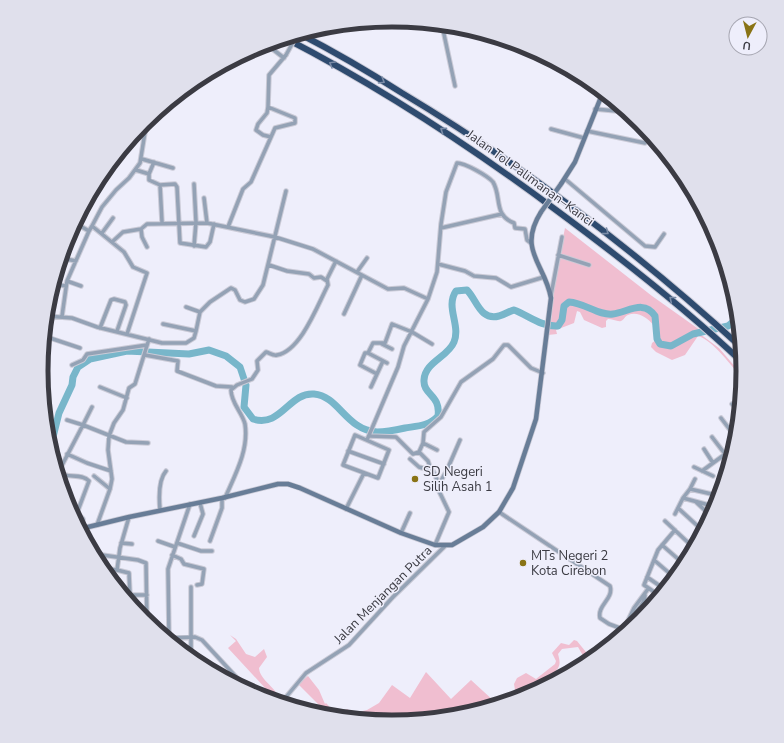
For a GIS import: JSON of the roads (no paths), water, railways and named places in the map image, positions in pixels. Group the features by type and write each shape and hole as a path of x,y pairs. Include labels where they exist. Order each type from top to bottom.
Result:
{"highway":[{"name":"Jalan Tol Palimanan–Kanci","path":"306,38 439,115 531,176 624,246 735,341"},
{"name":"Jalan Tol Palimanan–Kanci","path":"292,42 429,121 484,157 616,254 720,341 736,356"}],"street":[{"path":"443,31 455,86"},
{"path":"271,137 256,130 258,124 267,113 269,75 285,56 294,42"},
{"path":"273,48 285,56"},
{"path":"551,298 544,277 535,260 531,244 535,223 575,162 594,109 600,97"},
{"path":"228,227 243,189 251,182 275,128 294,124 296,120 295,118 268,107"},
{"path":"594,109 618,111"},
{"path":"551,129 584,138"},
{"path":"62,316 67,281 89,230 107,201 136,170 142,159 146,131"},
{"path":"586,131 645,143"},
{"path":"142,159 173,168"},
{"path":"154,162 149,174 149,180 160,185 177,185 180,242 203,247 209,245 214,224"},
{"path":"367,440 398,367 404,346 428,299 438,264 446,192 458,162 473,168 492,182 502,214 514,223 514,228 525,230 527,240 531,244"},
{"path":"136,170 149,174"},
{"path":"565,179 645,246 655,247 664,234"},
{"path":"194,184 196,222 194,246"},
{"path":"160,185 162,222"},
{"path":"50,326 53,316 62,316 76,319 100,328 162,343 186,343 194,338 200,312 210,302 231,288 236,291 240,300 245,302 254,299 263,285 269,265 286,191"},
{"path":"204,198 206,223"},
{"path":"441,228 502,214"},
{"path":"102,233 113,218"},
{"path":"112,242 123,232 141,230 147,224 162,222 196,222 214,224 275,237 313,249 388,289 404,288 428,299"},
{"path":"80,226 89,230"},
{"path":"92,226 124,252 133,267 147,274 127,334"},
{"path":"141,230 142,237 147,247"},
{"path":"85,528 160,510 224,498 273,485 288,484 401,533 435,545 445,546 460,542 478,530 499,512 513,488 536,419 543,373 551,298 562,238"},
{"path":"558,255 589,265"},
{"path":"357,272 367,258"},
{"path":"67,259 76,261"},
{"path":"145,354 178,360 177,371 216,386 232,387 249,382 258,370 257,362 261,357 267,352 273,356 288,350 307,328 328,284 327,281 336,261"},
{"path":"438,264 465,271 474,276 496,278 511,287 544,277"},
{"path":"269,265 287,271 309,274 314,278 321,277 327,281"},
{"path":"344,314 362,275"},
{"path":"67,281 81,286"},
{"path":"58,285 66,286"},
{"path":"100,328 111,300 114,299 125,302 126,305 117,331"},
{"path":"186,307 200,312"},
{"path":"163,324 196,331"},
{"path":"382,343 385,343 392,324 412,332 432,344"},
{"path":"49,338 80,348"},
{"path":"97,526 110,488 111,470 108,450 109,436 127,398 129,388 135,384 149,339"},
{"path":"377,374 359,365 365,353 368,353 373,343 382,343 392,349"},
{"path":"72,365 83,360 87,354 147,345"},
{"path":"370,434 396,437 413,454 419,452 423,443 424,432 441,417 461,382 493,360 504,345 508,345 531,368 543,373"},
{"path":"368,353 385,362 371,387"},
{"path":"100,387 127,398"},
{"path":"210,541 224,498 242,456 245,439 244,422 232,397 232,387"},
{"path":"732,404 735,407"},
{"path":"61,467 92,406"},
{"path":"721,418 731,432"},
{"path":"67,420 109,436 134,443 148,443"},
{"path":"355,435 389,450 377,478 343,464 348,451 355,435"},
{"path":"702,471 725,454 712,437"},
{"path":"439,484 448,470 460,440"},
{"path":"423,443 437,450"},
{"path":"704,449 713,463"},
{"path":"348,451 384,464"},
{"path":"419,452 428,462 439,484 439,491 449,512 435,545"},
{"path":"67,454 87,463 111,470"},
{"path":"410,459 419,467 431,470"},
{"path":"694,467 713,476"},
{"path":"160,510 159,490 166,471"},
{"path":"63,473 81,476 89,481 78,513"},
{"path":"346,509 364,473"},
{"path":"94,476 110,488"},
{"path":"675,514 695,479"},
{"path":"690,489 713,494"},
{"path":"683,498 709,505"},
{"path":"695,502 706,512"},
{"path":"194,536 204,513 200,503"},
{"path":"167,633 168,569 190,504"},
{"path":"678,508 699,527"},
{"path":"499,512 610,586 610,596 601,609 600,618 609,624 622,628"},
{"path":"401,533 410,513"},
{"path":"79,514 83,519 82,522"},
{"path":"118,570 121,542 129,517"},
{"path":"665,521 690,544"},
{"path":"656,593 644,585 662,545 675,530"},
{"path":"158,541 201,551 212,551"},
{"path":"121,542 132,544"},
{"path":"662,545 680,560"},
{"name":"Jalan Menjangan Putra","path":"284,699 306,673 349,645 393,597 445,546"},
{"path":"102,555 119,556 144,561 146,563 147,614"},
{"path":"172,555 181,559 184,564 204,569 202,584 197,585"},
{"path":"654,560 670,574"},
{"path":"110,569 129,573 130,595 147,595"},
{"path":"647,577 660,587"},
{"path":"191,587 191,651"},
{"path":"629,621 642,596 645,595 648,589"},
{"path":"174,638 199,638 238,679"}],"waterway":[{"path":"53,435 59,413 72,385 73,377 78,367 90,359 127,351 189,354 209,350 226,356 240,367 246,385 244,407 253,419 271,419 298,398 305,395 314,394 323,396 330,400 350,420 366,430 380,432 423,425 431,422 438,416 437,404 435,399 426,389 424,380 428,369 447,352 454,342 456,329 452,303 456,291 467,290 483,313 487,315 493,317 499,316 514,310 540,323 552,326 558,326 562,320 564,306 569,302 608,314 619,313 641,307 646,308 655,316 657,339 660,344 671,346 693,334 728,326 733,322"}],"place":[{"name":"SD Negeri Silih Asah 1","path":"415,479"},
{"name":"MTs Negeri 2 Kota Cirebon","path":"523,563"}]}
